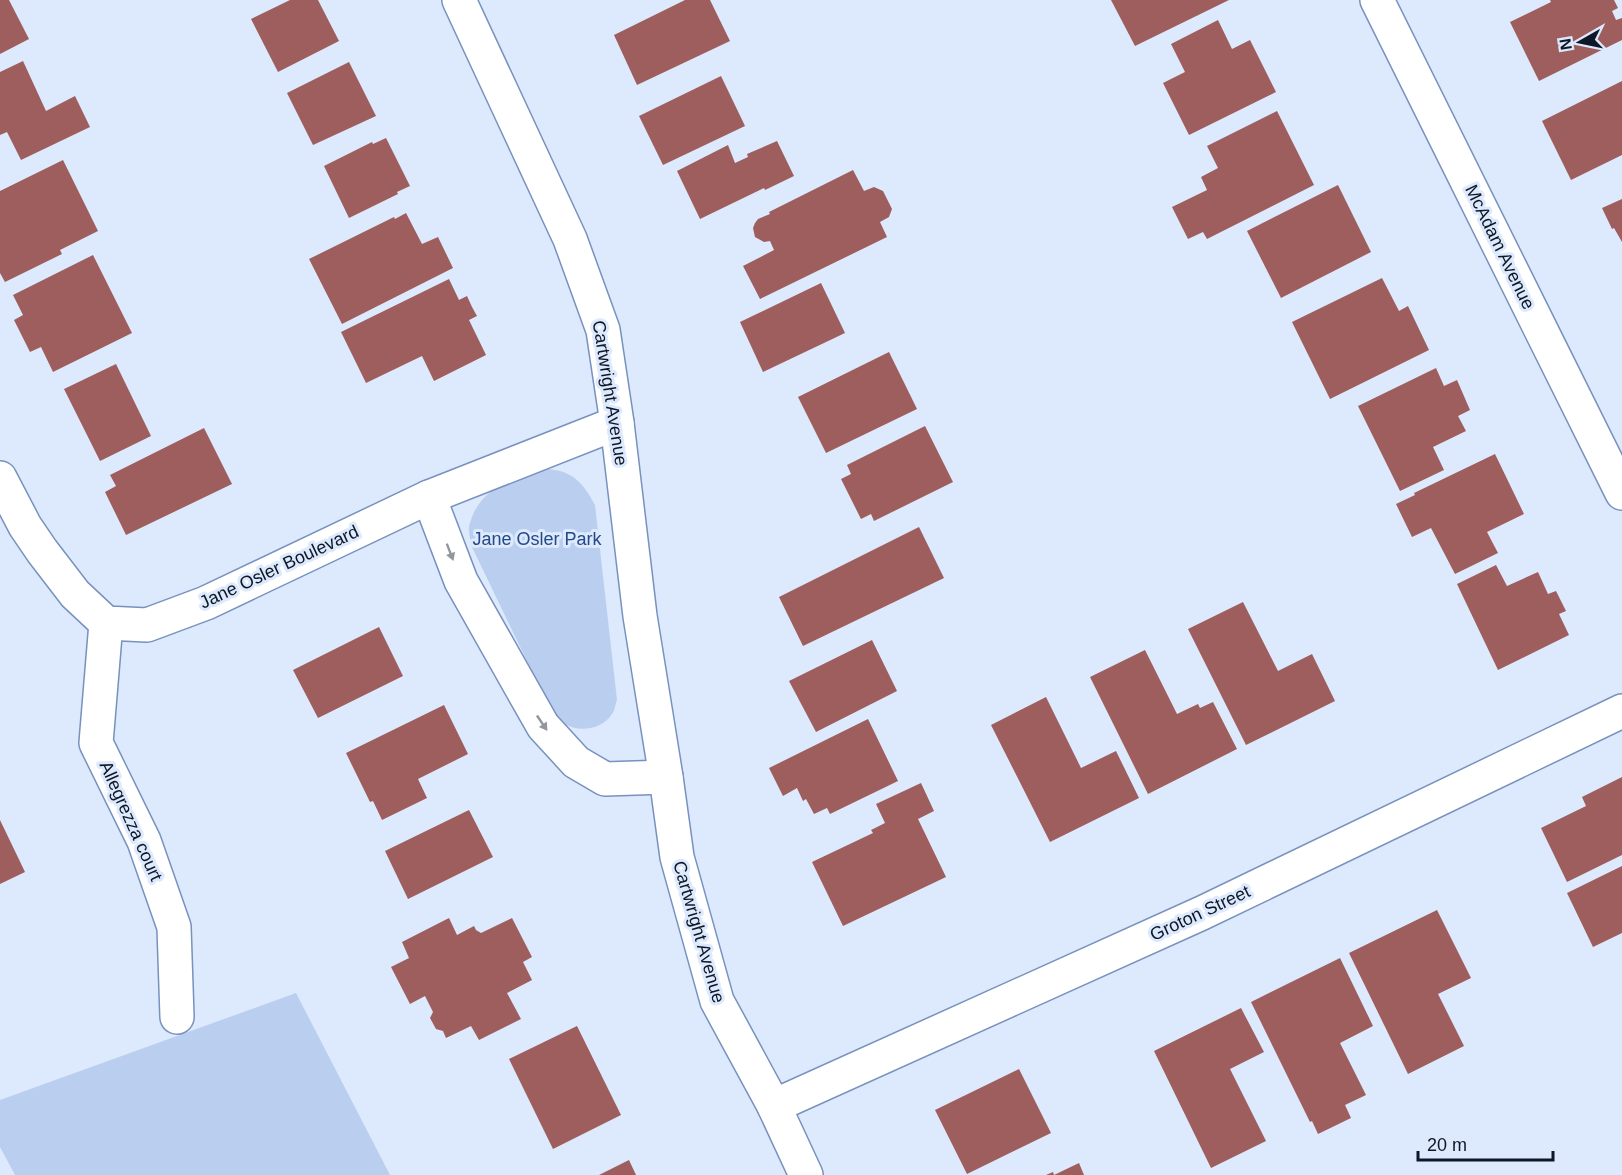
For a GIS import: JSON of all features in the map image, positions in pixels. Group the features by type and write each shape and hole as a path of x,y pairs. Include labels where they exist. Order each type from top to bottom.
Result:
{"street":[{"name":"Cartwright Avenue","path":"459,0 574,249 603,330 617,423 640,616 677,857 717,1001 774,1106 806,1175"},
{"name":"McAdam Avenue","path":"1377,0 1622,493"},
{"name":"Jane Osler Boulevard","path":"106,623 147,625 206,603 429,497 617,423"},
{"path":"0,477 25,526 42,551 75,594 106,623"},
{"path":"429,497 461,581 543,726 576,762 605,779 666,777"},
{"name":"Allegrezza court","path":"106,623 96,743 144,841 174,927 177,1017"},
{"name":"Groton Street","path":"774,1106 1202,913 1622,711"}],"green space":[{"name":"Jane Osler Park","path":"549,469 565,473 577,480 595,505 617,700 608,719 596,727 582,729 569,726 552,713 471,545 470,524 477,506 484,497 514,478"},
{"path":"296,993 390,1175 15,1175 0,1147 0,1100"}],"building":[{"path":"0,0 9,0 29,39 0,54"},
{"path":"290,0 318,0 339,41 278,72 251,19"},
{"path":"685,0 710,0 730,41 637,85 614,35"},
{"path":"1111,0 1229,0 1135,46"},
{"path":"1550,0 1614,0 1618,8 1612,11 1616,20 1622,18 1622,40 1539,81 1510,22 1551,2"},
{"path":"1218,20 1232,49 1250,40 1276,92 1189,135 1163,83 1185,72 1171,44"},
{"path":"23,61 46,111 75,96 90,127 21,160 7,132 0,135 0,72"},
{"path":"349,62 376,116 313,145 287,93"},
{"path":"721,76 745,126 663,165 639,116"},
{"path":"1622,81 1622,155 1571,180 1542,121"},
{"path":"1277,111 1314,185 1207,239 1203,232 1188,239 1172,207 1207,190 1201,177 1218,168 1207,146"},
{"path":"386,138 410,186 349,218 324,166 372,142 373,144"},
{"path":"777,141 794,176 700,219 677,171 728,145 735,163 748,157 747,154"},
{"path":"63,160 98,231 60,250 62,254 5,282 0,273 0,191"},
{"path":"853,170 864,191 874,187 883,191 892,209 889,217 880,222 887,237 760,299 743,266 774,250 770,241 764,242 755,237 753,228 755,223 758,219 770,214 769,212"},
{"path":"1338,185 1371,252 1281,298 1247,231"},
{"path":"1622,199 1622,242 1614,228 1612,229 1602,208"},
{"path":"406,213 422,244 438,237 453,268 342,324 309,259"},
{"path":"93,255 132,333 53,372 41,347 30,352 14,320 23,315 13,295"},
{"path":"1382,278 1399,311 1408,306 1429,350 1330,399 1292,322"},
{"path":"449,279 459,300 467,296 477,316 469,320 486,355 434,381 422,356 366,383 341,332"},
{"path":"821,283 845,333 763,372 740,322"},
{"path":"889,352 917,409 826,453 798,397"},
{"path":"116,364 151,436 100,461 64,389"},
{"path":"1436,368 1444,386 1457,380 1470,410 1458,416 1466,431 1433,447 1444,470 1400,491 1358,406"},
{"path":"925,426 953,482 874,521 871,514 861,519 841,479 851,474 847,465"},
{"path":"204,428 232,484 126,535 105,492 116,486 110,475"},
{"path":"1495,454 1524,514 1487,532 1498,553 1455,574 1431,528 1412,537 1396,504"},
{"path":"919,527 944,578 803,646 779,597"},
{"path":"1496,565 1507,586 1538,572 1548,594 1556,591 1566,611 1559,614 1569,635 1498,670 1457,584"},
{"path":"1243,602 1278,671 1312,654 1335,701 1246,745 1188,629"},
{"path":"379,627 403,676 318,718 293,670"},
{"path":"872,640 897,691 816,732 789,681"},
{"path":"1145,650 1177,714 1198,704 1200,708 1213,702 1237,749 1148,794 1090,677"},
{"path":"1046,697 1081,768 1116,751 1139,798 1050,842 991,725"},
{"path":"444,705 468,754 418,779 427,798 382,820 373,801 370,802 346,753"},
{"path":"868,719 898,781 830,814 827,808 814,814 806,799 803,801 797,788 783,796 769,768"},
{"path":"1622,777 1622,855 1567,882 1541,828 1586,806 1582,797"},
{"path":"921,783 934,811 918,819 946,877 843,926 812,862 873,833 871,830 885,823 876,804"},
{"path":"469,810 493,857 408,899 385,851"},
{"path":"0,820 25,872 0,884"},
{"path":"1622,866 1622,933 1593,947 1567,893"},
{"path":"1437,910 1471,978 1438,994 1464,1046 1408,1074 1349,953"},
{"path":"449,918 457,935 474,926 481,933 512,918 532,957 523,962 532,980 507,993 521,1019 479,1040 471,1026 446,1038 443,1031 436,1029 430,1018 433,1012 425,996 410,1004 391,967 409,958 402,942"},
{"path":"1340,958 1373,1026 1340,1043 1366,1095 1345,1105 1351,1118 1318,1134 1251,1002"},
{"path":"1241,1008 1264,1052 1230,1069 1266,1141 1211,1168 1154,1051"},
{"path":"577,1026 621,1115 553,1149 509,1059"},
{"path":"1019,1069 1051,1133 967,1174 935,1110"},
{"path":"629,1160 636,1175 599,1175"},
{"path":"1079,1163 1084,1175 1054,1175"}]}
